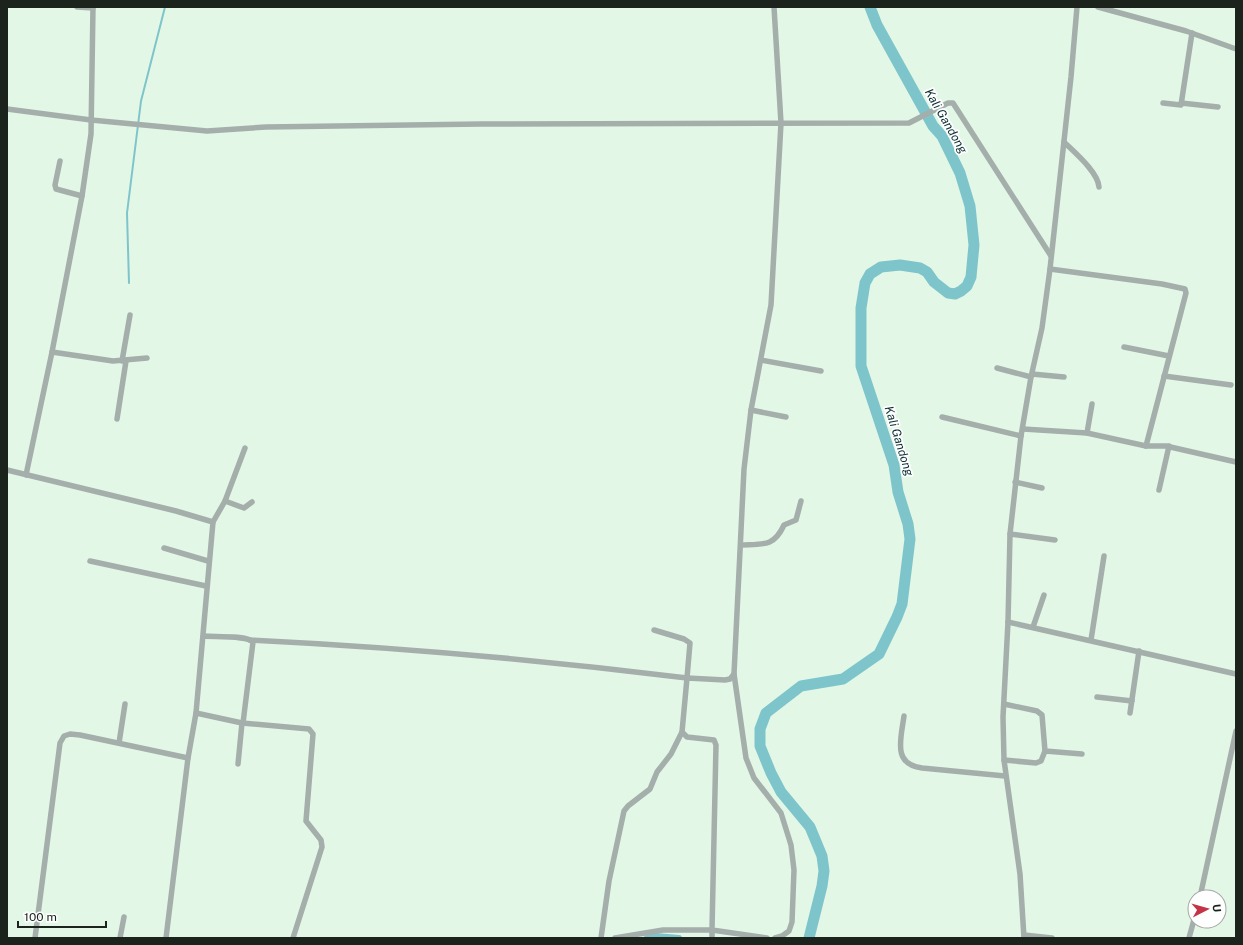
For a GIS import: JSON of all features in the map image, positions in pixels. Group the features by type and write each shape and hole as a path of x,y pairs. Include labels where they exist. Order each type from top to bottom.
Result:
{"street":[{"path":"26,475 52,352 82,196 92,120 93,7 77,7"},
{"path":"774,7 781,123 771,305 751,410 744,469 734,674 746,758 754,778 781,813 791,845 794,870 792,922 790,931 775,938"},
{"path":"1052,938 1024,936 1020,874 1005,776 1004,704 1010,534 1015,482 1032,375 1042,328 1050,269 1077,7"},
{"path":"1098,7 1192,33 1236,49"},
{"path":"1181,103 1192,33"},
{"path":"7,109 92,120 207,131 266,127 481,124 909,123 951,103 956,106 1051,256"},
{"path":"1163,103 1181,105 1181,103 1218,107"},
{"path":"1064,142 1093,172 1099,181 1099,187"},
{"path":"60,161 55,186 56,189 82,196"},
{"path":"1050,269 1162,284 1185,289 1186,293 1146,446"},
{"path":"117,419 130,315"},
{"path":"1124,347 1169,356"},
{"path":"52,352 124,361 147,358"},
{"path":"761,360 821,371"},
{"path":"997,368 1032,375 1064,377"},
{"path":"1164,376 1232,385"},
{"path":"1087,433 1092,404"},
{"path":"751,410 786,417"},
{"path":"942,417 1022,436"},
{"path":"1023,429 1087,433 1146,446 1169,446 1236,462"},
{"path":"1159,490 1169,446"},
{"path":"166,938 188,758 196,713 204,636 208,561 213,522 225,501 245,448"},
{"path":"7,470 176,511 213,522"},
{"path":"1015,482 1042,488"},
{"path":"225,501 244,508 252,502"},
{"path":"741,545 760,544 774,540 779,536 784,525 796,520 801,501"},
{"path":"1010,534 1055,540"},
{"path":"164,548 208,561"},
{"path":"1091,640 1104,556"},
{"path":"90,561 206,586"},
{"path":"1033,627 1044,594"},
{"path":"1008,622 1236,674"},
{"path":"600,938 621,818 628,806 650,788 657,772 671,754 682,732 690,643 684,639 654,630"},
{"path":"204,636 250,640 371,646 614,669 687,678 725,680 730,679 734,674"},
{"path":"238,764 242,723 254,647 250,640"},
{"path":"1130,713 1139,651"},
{"path":"1097,697 1132,701"},
{"path":"119,743 125,704"},
{"path":"1004,704 1037,711 1042,714 1045,751 1041,761 1036,763 1004,760"},
{"path":"196,713 242,723 309,729 313,734 306,821 322,840 322,844 293,938"},
{"path":"904,716 900,742 901,753 906,763 911,766 1005,776"},
{"path":"1202,889 1236,731"},
{"path":"682,732 687,737 714,740 716,745 712,937"},
{"path":"35,938 60,743 64,736 70,734 93,736 188,758"},
{"path":"1045,751 1082,754"},
{"path":"120,938 124,917"},
{"path":"616,938 663,930 712,930 767,938"}],"waterway":[{"path":"129,283 127,213 141,101 165,7"},
{"name":"Kali Gandong","path":"809,938 822,886 824,871 822,856 810,827 781,792 771,773 760,746 760,729 766,713 801,686 843,679 879,654 902,604 910,539 908,524 898,492 894,465 861,366 861,308 865,283 870,274 881,267 900,265 920,268 927,272 934,282 948,293 955,294 967,286 971,277 974,245 970,206 960,173 942,136 933,126 877,25 870,7"},
{"path":"647,938 656,936 679,938"}]}
